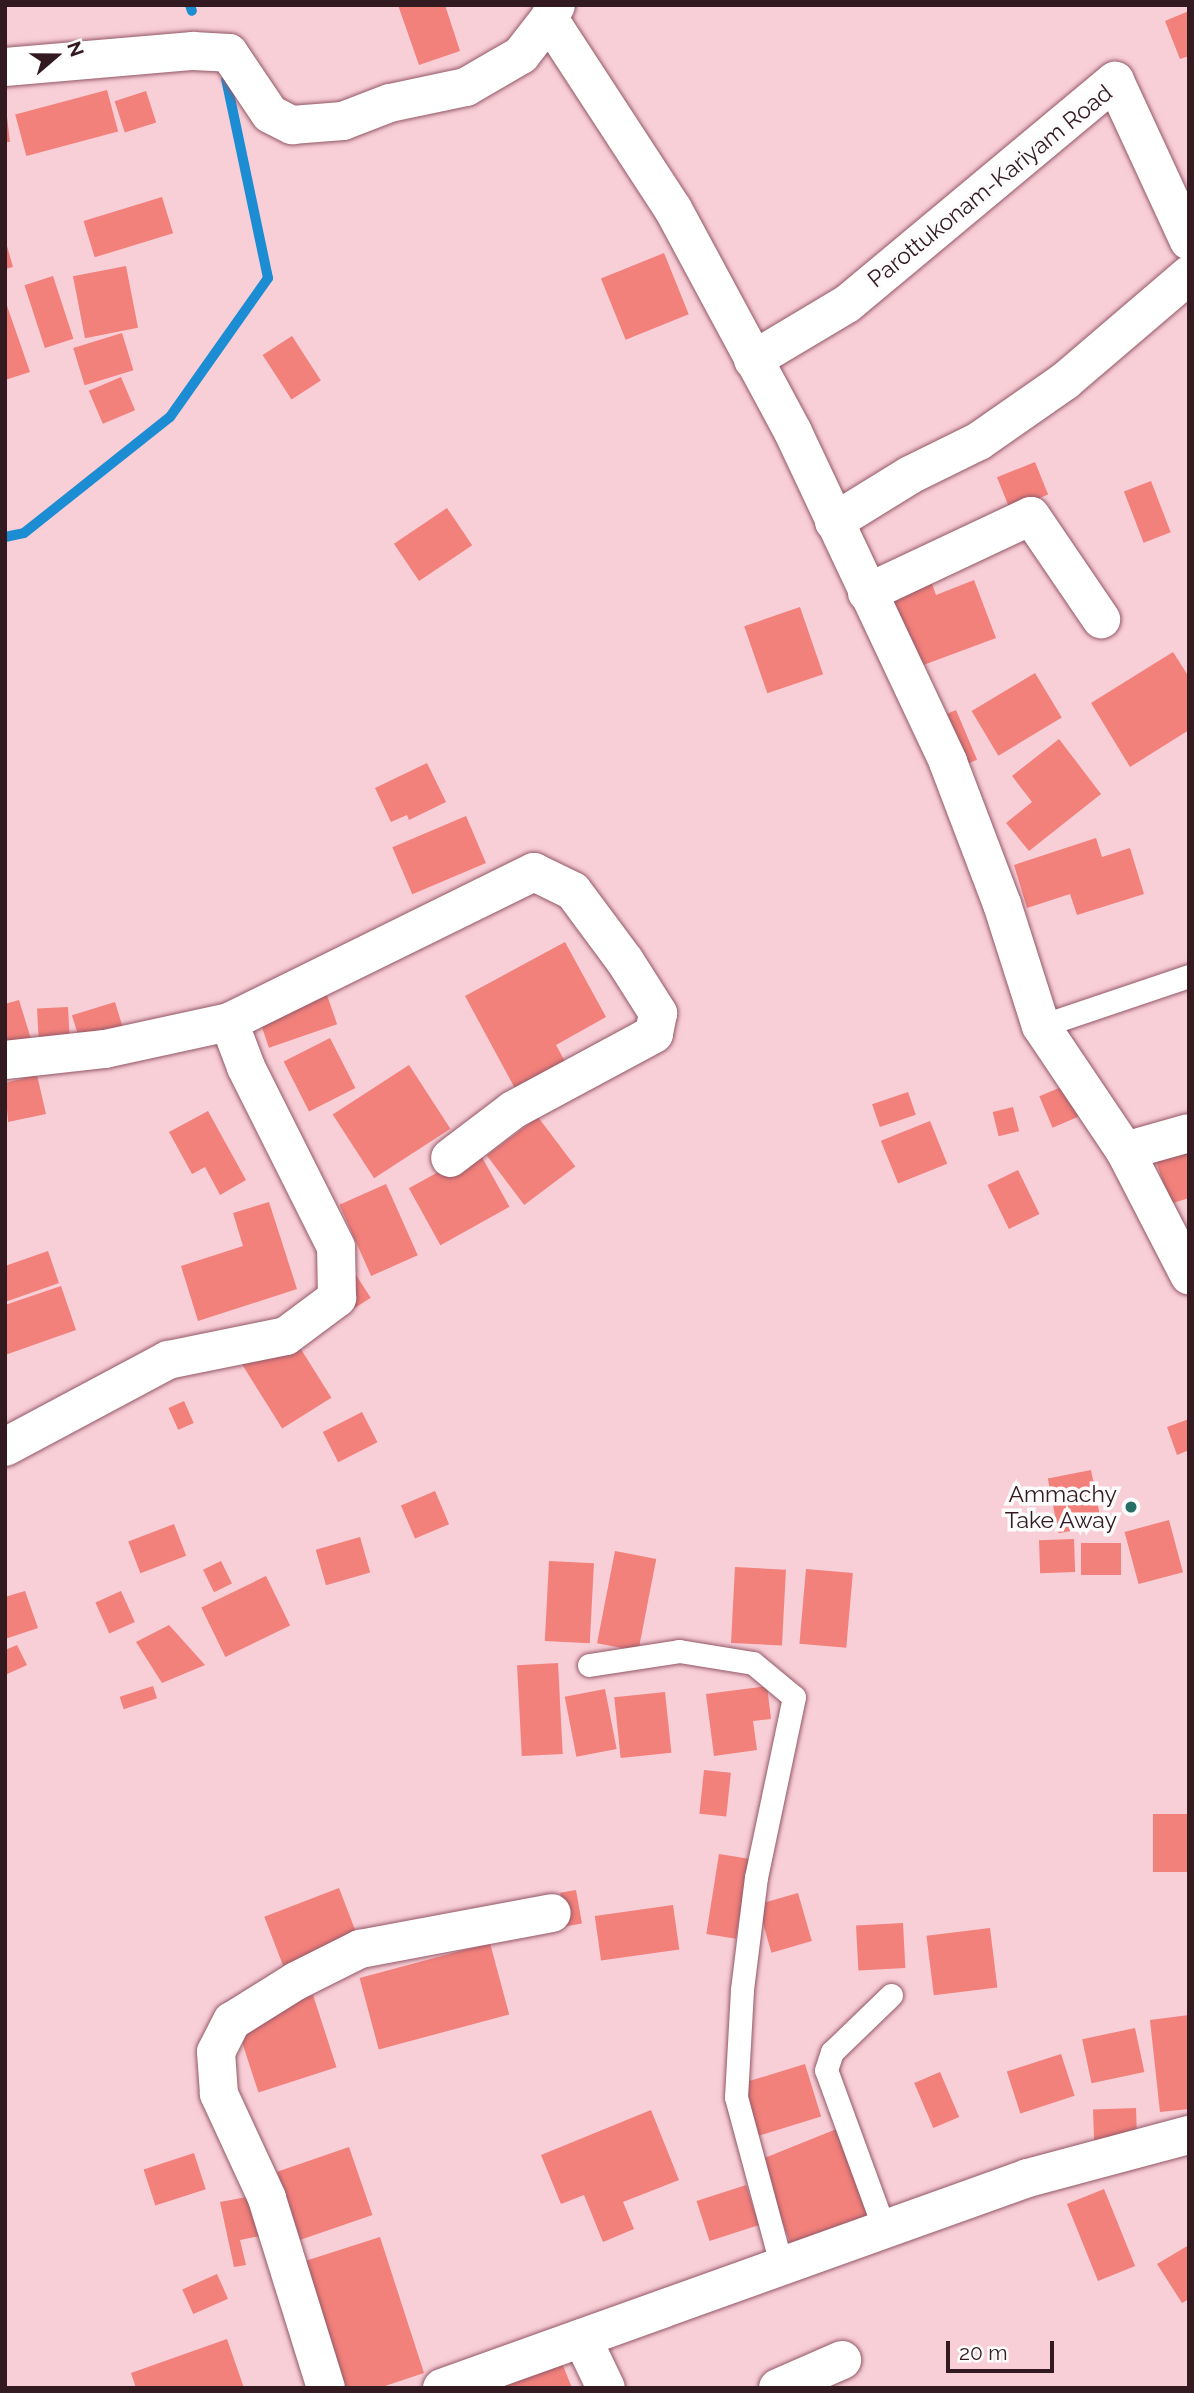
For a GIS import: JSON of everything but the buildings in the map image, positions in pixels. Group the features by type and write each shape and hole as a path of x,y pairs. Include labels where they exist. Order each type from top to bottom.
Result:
{"street":[{"path":"8,67 193,51 229,53 270,114 292,125 343,121 390,103 466,87 521,55 552,12 667,199 753,360 834,522 948,762 1002,904 1041,1026 1125,1151 1189,1275"},
{"name":"Parottukonam-Kariyam Road","path":"753,360 847,304 1115,81 1189,241"},
{"path":"834,522 910,475 979,441 1066,381 1189,275"},
{"path":"867,593 1031,516 1101,619"},
{"path":"5,1060 105,1049 229,1022 534,872 573,891 658,1013 654,1034 513,1110 450,1158"},
{"path":"5,1447 169,1360 286,1336 337,1298 336,1247 246,1067 229,1022"},
{"path":"1125,1151 1189,1133"},
{"path":"326,2388 267,2198 219,2094 216,2052 232,2021 296,1981 360,1949 552,1913"},
{"path":"442,2388 1028,2178 1189,2135"},
{"path":"582,2337 606,2388"},
{"path":"778,2388 842,2360"}],"lane":[{"path":"1041,1026 1189,976"},
{"path":"589,1665 679,1651 753,1663 794,1697 756,1877 742,1990 736,2098 782,2267"},
{"path":"885,2231 826,2070 832,2052 891,1996"}],"waterway":[{"path":"190,5 192,11"},
{"path":"5,537 24,533 170,417 268,278 226,79"}],"place":[{"name":"Ammachy Take Away","path":"1131,1507"}]}
